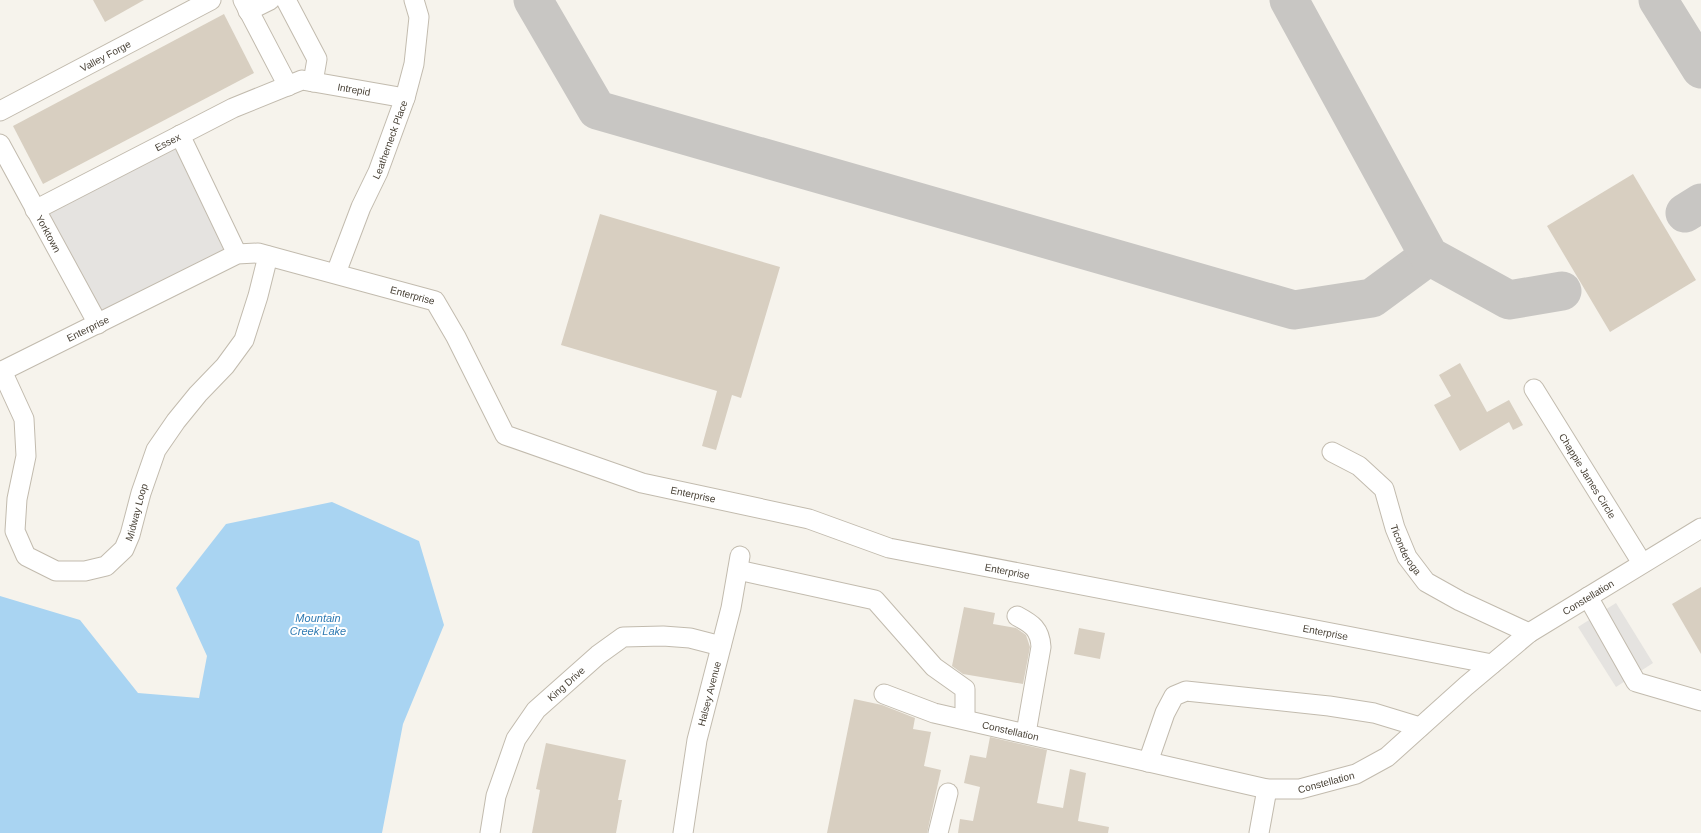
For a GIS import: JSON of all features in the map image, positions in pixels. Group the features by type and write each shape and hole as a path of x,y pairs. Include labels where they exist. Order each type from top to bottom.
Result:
{"lane":[{"name":"Valley Forge","path":"0,111 211,0"},
{"path":"270,0 245,5 301,82 317,59 286,0"},
{"name":"Leatherneck Place","path":"336,273 361,206 378,172 405,98 414,64 419,18 414,0"},
{"name":"Intrepid","path":"301,82 405,98"},
{"name":"Essex","path":"35,210 233,108 301,82"},
{"path":"180,135 237,254"},
{"name":"Yorktown","path":"0,144 98,324"},
{"name":"Enterprise","path":"1,371 237,254 258,253 435,301 456,337 505,436 642,483 809,519 889,548 1492,664"},
{"name":"Midway Loop","path":"1,371 24,419 26,456 18,499 15,531 26,556 56,571 85,572 106,566 124,549 130,535 141,493 156,450 176,421 198,394 226,366 244,340 258,296 268,256"},
{"name":"Chappie James Circle","path":"1534,389 1642,564"},
{"name":"Ticonderoga","path":"1332,452 1359,466 1384,489 1395,528 1407,556 1426,582 1460,601 1529,633"},
{"name":"Constellation","path":"884,694 934,712 1148,762 1267,789 1300,789 1356,774 1387,757 1529,633 1701,528"},
{"name":"Halsey Avenue","path":"683,833 697,740 721,646 739,563 875,600 934,667 965,689 965,719"},
{"path":"1588,597 1636,682 1701,701"},
{"path":"1017,616 1030,622 1040,636 1041,648 1026,734"},
{"name":"King Drive","path":"490,833 496,796 516,739 536,710 598,655 623,637 663,636 690,638 721,646"},
{"path":"1148,762 1165,713 1174,696 1186,691 1374,712 1420,727"},
{"path":"1259,833 1267,789"},
{"path":"938,833 948,793"}],"shaded area":[{"path":"177,139 234,248 100,319 43,210"},
{"path":"1616,603 1653,663 1616,687 1578,627"}],"water":[{"name":"Mountain Creek Lake","path":"332,502 419,541 444,625 403,724 382,833 0,833 0,596 80,620 138,693 199,698 207,656 176,588 226,524"}],"building":[{"path":"93,0 144,0 105,22"},
{"path":"224,14 254,73 43,184 13,126"},
{"path":"1633,174 1696,280 1610,332 1547,226"},
{"path":"600,214 780,267 741,398 732,395 716,450 702,446 717,391 561,345"},
{"path":"1460,363 1487,412 1509,400 1523,425 1513,430 1509,422 1460,451 1434,405 1451,396 1439,375"},
{"path":"1701,587 1701,654 1672,604"},
{"path":"964,607 995,613 993,624 1016,628 1026,635 1030,647 1023,684 963,674 952,666"},
{"path":"1079,628 1105,633 1100,659 1074,654"},
{"path":"854,699 882,705 915,718 913,729 931,732 924,766 941,770 927,833 827,833"},
{"path":"990,737 1047,750 1037,803 1063,808 1070,769 1086,773 1078,821 1109,827 1108,833 958,833 960,819 973,821 980,787 964,783 970,755 986,758"},
{"path":"546,743 626,760 618,800 622,800 616,833 532,833 540,790 536,789"}],"taxiway":[{"path":"533,0 597,110 1294,310 1372,298 1429,256"},
{"path":"1289,0 1429,256 1509,300 1562,291"},
{"path":"1658,0 1701,69"},
{"path":"1685,213 1701,203"}]}
